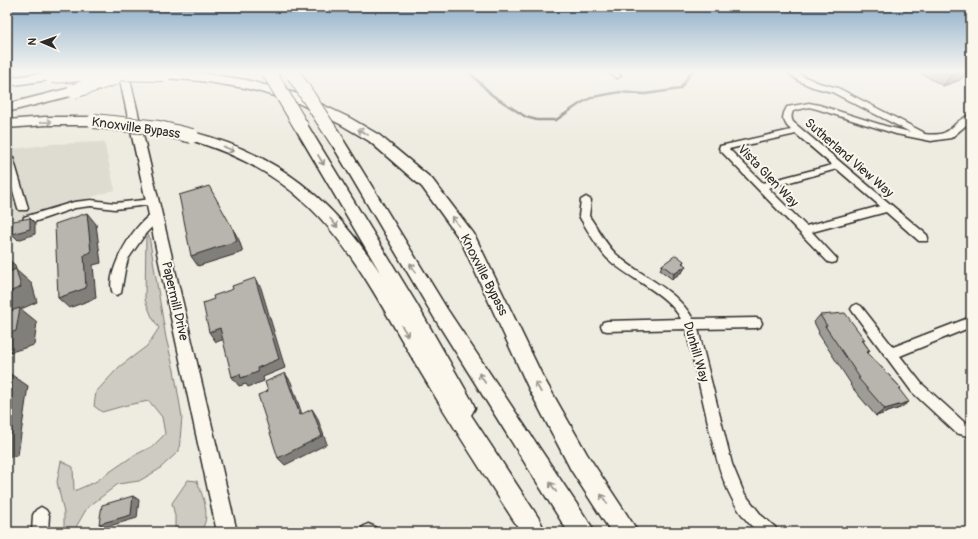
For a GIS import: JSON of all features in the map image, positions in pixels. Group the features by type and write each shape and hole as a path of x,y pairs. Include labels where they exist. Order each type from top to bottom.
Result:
{"highway":[{"path":"7,108 54,96"},
{"path":"283,96 410,308 532,528"},
{"name":"Knoxville Bypass","path":"291,96 345,121 374,138 427,183 468,238 535,381 579,462 625,532"},
{"path":"307,96 337,141 441,314 582,532"},
{"name":"Knoxville Bypass","path":"7,124 94,121 158,128 192,136 231,149 259,162 283,177 307,195 318,204 332,220 358,254 441,390 532,528"}],"main road":[{"name":"Papermill Drive","path":"129,96 227,532"}],"street":[{"path":"845,96 904,124 926,137"},
{"name":"Sutherland View Way","path":"923,238 790,124 787,119 787,114 790,109 809,105 910,136 926,137 946,137 955,132 966,120 971,118"},
{"name":"Vista Glen Way","path":"797,130 723,148 832,259"},
{"path":"7,158 23,208"},
{"path":"761,187 838,166"},
{"name":"Dunhill Way","path":"586,200 584,216 611,256 668,297 682,310 690,325 725,464 738,498 757,521 770,532"},
{"path":"28,220 74,205 91,203 115,206 153,202"},
{"path":"803,231 887,208"},
{"path":"117,290 122,259 143,229 156,216"},
{"path":"857,309 917,388 961,428 971,430"},
{"path":"891,354 971,322"},
{"path":"607,326 756,323"},
{"path":"40,532 41,515"}],"shaded area":[{"path":"104,142 115,190 7,222 7,150 51,144"},
{"path":"146,234 149,236 166,338 174,370 182,417 179,451 158,470 139,481 118,484 87,508 76,527 76,532 64,532 64,513 57,482 61,461 73,467 74,491 95,482 133,456 153,446 165,434 162,417 149,401 102,412 94,406 96,392 119,367 147,346 159,328 152,317 145,300"},
{"path":"188,480 197,481 202,494 206,513 204,526 200,532 175,532 175,516 172,503"}],"building":[{"path":"209,186 233,229 237,241 191,256 179,195"},
{"path":"87,213 91,252 84,255 86,288 58,298 55,224"},
{"path":"30,218 30,229 12,234 13,221"},
{"path":"676,255 684,261 682,263 686,266 674,274 662,265"},
{"path":"16,269 21,287 7,293 7,273"},
{"path":"255,278 279,359 257,368 258,372 241,378 240,374 232,377 220,328 209,332 203,303 214,299 213,296 233,289 232,286"},
{"path":"20,308 16,331 7,334 7,312"},
{"path":"845,313 865,340 862,340 870,351 867,352 901,388 899,389 909,402 885,409 858,378 860,378 825,326 827,326 820,315"},
{"path":"7,373 9,373 7,384"},
{"path":"285,373 300,415 312,409 322,436 278,458 258,395 268,391 265,382"},
{"path":"133,496 131,515 99,524 102,505"}],"waterway":[{"path":"494,96 526,117 537,120 556,120 581,103 598,96"}]}
